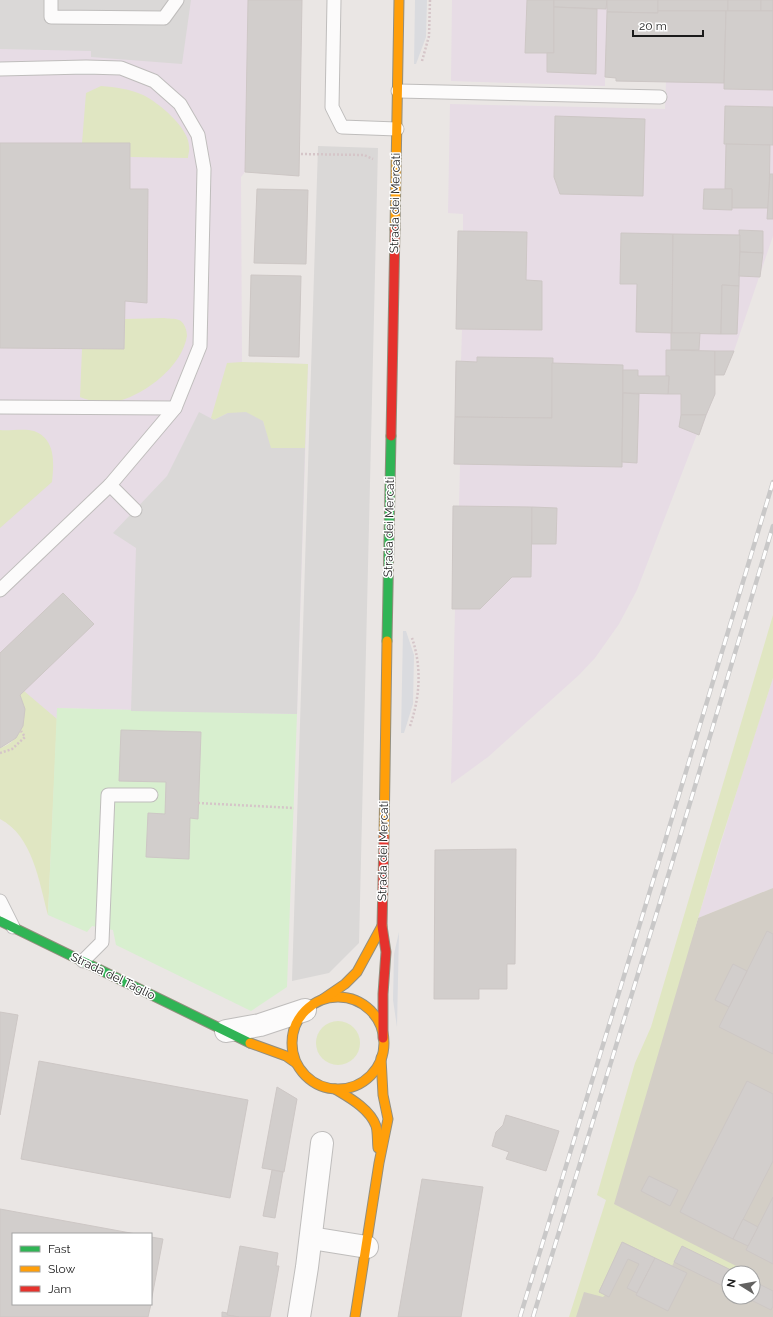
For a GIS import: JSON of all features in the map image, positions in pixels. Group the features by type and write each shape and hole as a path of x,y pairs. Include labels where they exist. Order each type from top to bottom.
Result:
{"street":[{"name":"Strada dei Mercati","path":"355,1317 379,1163 388,1118 383,1095 381,1058 386,952 382,926 400,0"},
{"name":"Strada del Taglio","path":"0,920 256,1046 286,1056 296,1063"},
{"name":"Strada dei Mercati","path":"381,1058 372,1073 358,1084 347,1088 323,1086 312,1081 303,1073 296,1063 292,1041 294,1030 313,1005 345,984 358,972 382,926"},
{"name":"Strada dei Mercati","path":"313,1005 342,997 362,1004 376,1018 383,1038"},
{"path":"226,1031 260,1025 313,1005"},
{"name":"Strada dei Mercati","path":"335,1088 352,1098 364,1109 376,1126 379,1163"},
{"path":"299,1317 311,1238 322,1143"},
{"path":"311,1238 367,1247"}],"lane":[{"path":"51,0 51,17 164,18 177,0"},
{"path":"334,0 332,108 342,128 397,128"},
{"path":"0,69 86,67 121,68 154,81 180,104 198,135 204,169 200,346 175,408 110,485 0,590"},
{"path":"398,91 660,97"},
{"path":"0,407 175,408"},
{"path":"110,485 134,510"},
{"path":"83,961 102,942 108,794 151,795"},
{"path":"0,901 13,927"}],"path":[{"path":"0,753 12,749 25,737 21,731"},
{"path":"198,803 294,808"}],"shaded area":[{"path":"0,0 302,0 299,176 245,172 241,177 242,362 308,364 297,714 57,708 57,719 24,692 0,711"},
{"path":"0,0 191,0 182,64 91,57 91,51 0,49"},
{"path":"415,0 427,0 426,37 416,64 414,64"},
{"path":"452,0 773,0 773,236 734,351 724,375 715,375 715,394 699,435 697,434 637,590 619,624 595,658 579,675 488,757 451,784 455,609 452,609 453,506 459,506 460,465 454,464 456,361 461,361 462,330 456,329 458,231 463,231 463,214 448,213 450,104 665,109 666,82 616,81 616,78 605,77 605,86 451,81"},
{"path":"318,146 378,148 359,943 329,973 292,981"},
{"path":"199,412 214,420 228,413 246,412 263,421 271,448 305,448 297,714 131,711 136,548 113,533 167,476"},
{"path":"403,631 406,631 414,655 413,704 404,733 401,733"},
{"path":"773,678 773,888 698,918 742,774"},
{"path":"773,888 773,1317 571,1317 698,918"},
{"path":"399,932 397,1027 393,1000 394,954"}],"green space":[{"path":"101,86 133,91 157,103 172,116 184,131 188,139 188,158 130,157 130,143 82,143 86,93"},
{"path":"164,318 181,321 185,326 187,336 184,347 178,358 162,377 141,392 119,401 110,403 100,402 80,397 82,349 124,349 125,319"},
{"path":"227,363 308,364 305,448 270,448 263,421 228,413 214,420 211,418"},
{"path":"0,430 30,430 41,435 50,446 53,467 52,482 0,528"},
{"path":"773,615 773,678 719,847 614,1204 734,1265 721,1265 682,1246 672,1266 623,1242 599,1291 605,1295 603,1297 584,1292 576,1317 569,1317 606,1200 597,1195 635,1063 651,1027"},
{"path":"24,691 57,719 48,915 38,875 27,848 11,827 0,819 0,748 8,745 14,740 22,726 24,711 20,695"},
{"path":"57,708 297,714 287,987 251,1011 116,945 113,930 92,926 87,932 48,915"},
{"path":"334,1021 342,1021 347,1022 354,1027 359,1034 359,1052 354,1059 347,1064 334,1065 326,1062 319,1055 316,1047 316,1039 319,1031 326,1024"}],"building":[{"path":"248,0 302,0 299,176 245,172"},
{"path":"527,0 554,0 554,53 525,53"},
{"path":"554,0 607,0 606,9 554,7"},
{"path":"607,0 658,0 658,13 607,12"},
{"path":"658,0 728,0 728,11 658,11"},
{"path":"728,0 761,0 761,11 728,11"},
{"path":"761,0 773,0 773,11 761,11"},
{"path":"554,7 597,9 596,74 547,72 547,53 554,53"},
{"path":"658,11 726,11 724,83 616,81 616,78 605,77 607,12 658,13"},
{"path":"726,11 773,11 773,90 724,89"},
{"path":"725,106 773,107 773,145 724,144"},
{"path":"555,116 645,119 643,196 560,194 554,177"},
{"path":"0,143 130,143 130,189 148,189 147,303 125,301 124,349 0,348"},
{"path":"726,144 770,145 769,208 732,208 732,189 725,189"},
{"path":"770,174 773,174 773,219 767,219"},
{"path":"257,189 308,190 306,264 254,263"},
{"path":"704,189 732,189 732,210 703,209"},
{"path":"739,230 763,231 763,253 740,252"},
{"path":"458,231 527,232 526,280 542,281 542,330 456,329"},
{"path":"621,233 673,234 672,333 636,332 637,284 620,284"},
{"path":"673,234 740,235 739,286 722,285 721,334 672,333"},
{"path":"740,252 763,253 760,277 739,276"},
{"path":"251,275 301,276 299,357 249,356"},
{"path":"722,285 739,286 737,334 721,334"},
{"path":"671,333 700,333 699,350 671,350"},
{"path":"666,350 715,351 715,394 706,415 681,415 681,394 668,394 669,376 666,376"},
{"path":"715,351 734,351 724,375 715,375"},
{"path":"477,357 553,358 552,418 455,417 456,361 477,362"},
{"path":"552,363 623,365 622,467 454,464 455,417 552,418"},
{"path":"623,370 638,370 638,376 669,376 668,394 623,393"},
{"path":"623,393 639,394 637,463 622,462"},
{"path":"681,415 706,415 699,435 679,427"},
{"path":"453,506 532,507 531,577 512,577 480,609 452,609"},
{"path":"532,507 557,508 556,544 532,544"},
{"path":"63,593 94,624 20,695 25,709 23,726 16,738 0,748 0,653"},
{"path":"121,730 201,732 198,819 190,818 189,859 146,857 148,813 165,814 166,782 119,781"},
{"path":"516,849 515,964 507,964 507,989 479,989 479,999 434,999 435,850"},
{"path":"767,931 773,934 773,1054 719,1027"},
{"path":"733,964 747,971 729,1007 715,1000"},
{"path":"0,1012 18,1015 0,1115"},
{"path":"39,1061 248,1100 230,1198 21,1159"},
{"path":"747,1081 773,1094 773,1161 733,1239 680,1212"},
{"path":"277,1087 297,1099 284,1172 262,1168"},
{"path":"506,1115 559,1131 546,1171 506,1159 509,1152 492,1146 496,1132 503,1125"},
{"path":"272,1170 283,1172 275,1218 263,1216"},
{"path":"649,1176 678,1190 670,1206 641,1191"},
{"path":"422,1179 483,1187 461,1317 398,1317"},
{"path":"773,1197 773,1264 746,1250"},
{"path":"0,1209 131,1233 12,1233 12,1305 151,1305 148,1317 0,1317"},
{"path":"743,1219 758,1227 748,1246 733,1239"},
{"path":"152,1237 163,1239 152,1297"},
{"path":"622,1242 655,1258 637,1293 627,1288 639,1264 628,1259 609,1297 599,1292"},
{"path":"240,1246 278,1253 276,1266 279,1266 270,1317 239,1317 227,1315"},
{"path":"682,1246 721,1265 721,1285 674,1262"},
{"path":"655,1258 687,1273 668,1311 636,1295"},
{"path":"761,1285 773,1291 773,1306 771,1310 761,1305"},
{"path":"222,1312 227,1313 227,1315 239,1317 222,1317"}],"railway":[{"path":"520,1317 773,482"},
{"path":"533,1317 773,526"}],"traffic: fast":[{"path":"387,641 391,436"},
{"path":"0,921 250,1043"}],"traffic: slow":[{"path":"395,229 399,0"},
{"path":"384,837 387,641"},
{"path":"323,999 345,984 357,972 382,926"},
{"path":"338,997 355,1001 370,1011 380,1026 384,1043 380,1060 370,1075 355,1085 338,1089 321,1085 306,1075 296,1060 292,1043 296,1026 306,1011 321,1001 338,997"},
{"path":"250,1043 286,1056 296,1063"},
{"path":"355,1317 379,1163 388,1119 383,1095 381,1058"},
{"path":"335,1089 359,1104 369,1114 376,1126 378,1148"}],"traffic: jam":[{"path":"391,436 395,229"},
{"path":"383,1038 383,994 386,952 382,926 384,837"}]}
